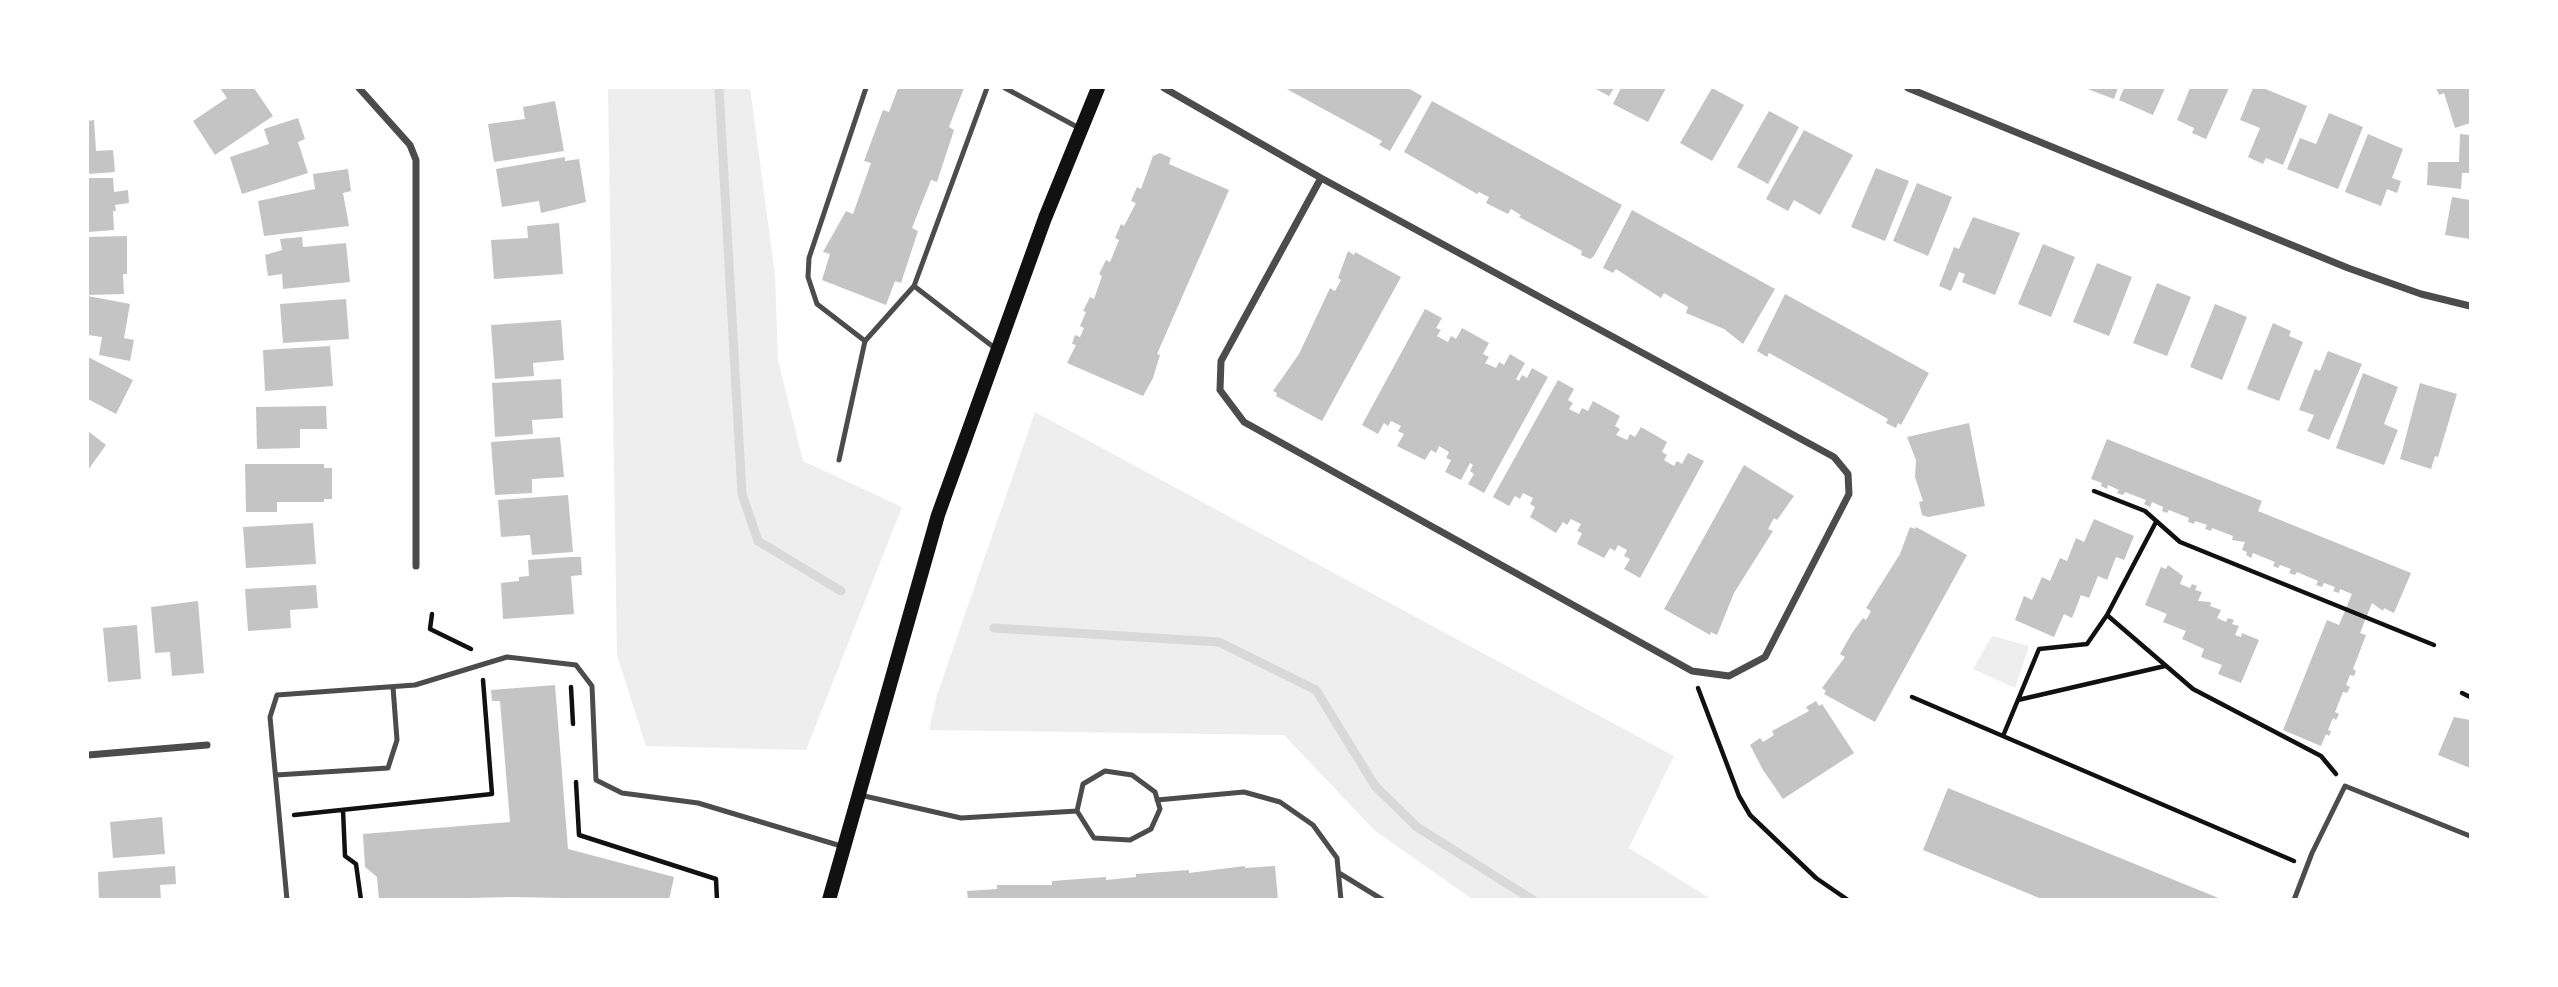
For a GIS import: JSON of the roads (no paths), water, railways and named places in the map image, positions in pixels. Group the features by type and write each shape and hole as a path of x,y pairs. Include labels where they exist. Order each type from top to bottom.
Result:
{"main road":[{"path":"829,900 938,514 996,349 1098,88"}],"street":[{"path":"359,88 410,145 416,160 416,566"},
{"path":"1164,88 1321,178 1825,450 1844,468 1849,480 1846,502 1765,657 1729,676 1692,671 1244,422 1220,390 1221,361 1321,178"},
{"path":"1908,88 2348,268 2421,294 2470,306"},
{"path":"88,755 207,745"}],"lane":[{"path":"865,341 817,303 807,277 809,258 866,88"},
{"path":"839,460 865,341 914,286 987,88"},
{"path":"1005,88 1080,129"},
{"path":"914,286 996,349"},
{"path":"287,900 270,717 277,695 415,685 507,657 576,665 592,686 596,780 622,793 698,803 844,847"},
{"path":"276,775 388,768 397,740 393,687"},
{"path":"1105,771 1132,775 1155,792 1160,809 1152,829 1130,840 1094,838 1077,811 1083,785 1105,771"},
{"path":"2294,900 2306,867 2345,786 2470,836"},
{"path":"1157,800 1244,792 1280,802 1313,825 1338,858 1341,900"},
{"path":"857,794 961,818 1077,811"},
{"path":"1339,873 1383,900"}],"waterway":[{"path":"719,88 742,494 758,541 841,591"},
{"path":"994,628 1219,642 1316,690 1375,786 1417,827 1533,900"}]}
